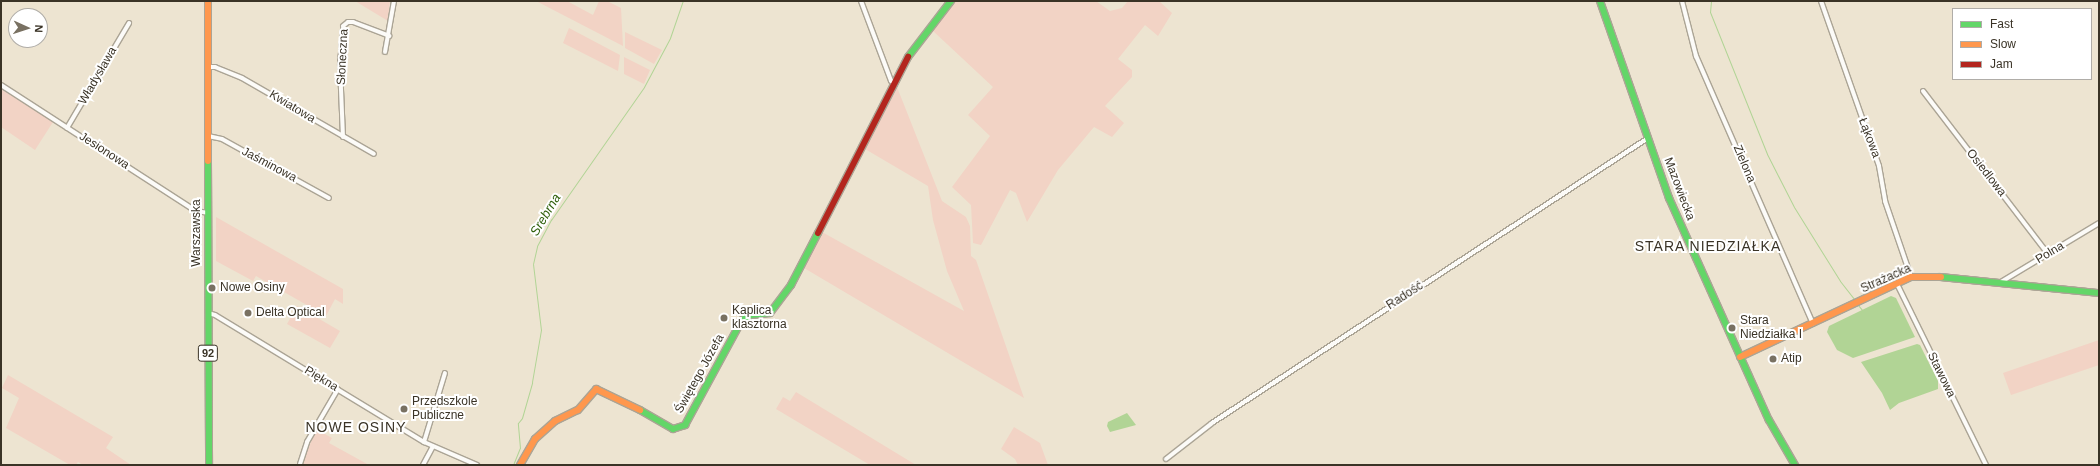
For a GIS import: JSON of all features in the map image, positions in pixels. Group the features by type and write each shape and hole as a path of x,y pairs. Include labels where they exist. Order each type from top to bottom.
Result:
{"street":[{"name":"Warszawska","path":"208,1 209,465"},
{"path":"385,52 394,1"},
{"path":"861,1 891,81 895,84"},
{"name":"Świętego Józefa","path":"520,465 526,450 535,439 555,422 578,410 596,389 619,398 673,428 679,429 685,425 742,320 751,315 770,313 794,282 910,54 951,1"},
{"name":"Mazowiecka","path":"1600,1 1669,198 1775,433 1795,465"},
{"name":"Zielona","path":"1682,1 1696,56 1813,324"},
{"name":"Łąkowa","path":"1821,1 1880,166 1885,201 1911,277"},
{"name":"Słoneczna","path":"343,137 340,64 343,26 348,22 353,22 389,36"},
{"name":"Władysława","path":"67,128 129,23"},
{"name":"Kwiatowa","path":"208,67 215,67 242,78 374,154"},
{"name":"Jesionowa","path":"1,85 196,211 208,213"},
{"name":"Osiedlowa","path":"1923,91 2048,254"},
{"name":"Jaśminowa","path":"208,136 222,140 329,198"},
{"name":"Radość","path":"1166,459 1212,423 1648,138"},
{"name":"Polna","path":"2001,282 2099,223"},
{"name":"Strażacka","path":"1740,357 1911,277 1923,275 2099,293"},
{"name":"Stawowa","path":"1897,284 1986,465"},
{"name":"Piękna","path":"208,313 214,314 424,442 477,465"},
{"path":"424,442 445,373"},
{"path":"300,464 307,442 338,389"},
{"path":"423,465 433,446"}],"shaded area":[{"path":"355,1 390,1 388,21"},
{"path":"536,1 567,1 593,15 599,1 607,1 621,8 623,46"},
{"path":"955,1 1096,1 1110,11 1122,8 1128,1 1159,1 1172,13 1158,36 1145,25 1118,59 1132,70 1132,77 1105,106 1124,123 1112,137 1094,127 1058,170 1027,222 1016,193 1010,190 981,245 973,243 971,205 952,187 990,136 968,115 993,87 932,30"},
{"path":"569,28 620,55 618,71 563,43"},
{"path":"625,32 662,50 654,64 625,48"},
{"path":"624,57 650,70 644,84 624,74"},
{"path":"897,87 942,201 966,217 970,226 971,256 976,260 1024,398 804,268 822,232 964,311 947,271 933,220 928,186 865,149"},
{"path":"1,89 53,122 35,150 1,127"},
{"path":"216,217 343,289 343,304 335,299 326,316 256,276 253,281 216,261"},
{"path":"1891,296 1896,298 1915,337 1853,358 1837,350 1827,332 1829,326"},
{"path":"297,306 340,331 330,348 287,324"},
{"path":"2099,340 2099,365 2011,395 2003,373"},
{"path":"1917,344 1920,345 1938,381 1938,389 1899,403 1890,410 1882,393 1861,362"},
{"path":"8,375 113,437 106,448 131,465 83,465 78,462 76,465 70,465 6,428 19,398 2,388"},
{"path":"796,392 916,465 870,465 776,409 783,397 790,401"},
{"path":"1127,413 1136,425 1110,432 1107,426 1108,422"},
{"path":"1014,427 1040,443 1048,465 1018,465 1015,459 1001,449"},
{"path":"316,429 332,438 329,443 369,465 302,464"}],"waterway":[{"name":"Srebrna","path":"513,465 520,448 518,423 522,418 532,382 541,330 533,264 537,246 551,220 644,87 670,38 683,1"},
{"path":"1711,1 1710,12 1767,154 1794,207 1840,281 1855,300"},
{"path":"1858,305 1862,310"}],"traffic: fast":[{"path":"908,57 951,1"},
{"path":"1600,1 1669,198 1769,420 1795,465"},
{"path":"208,161 209,465"},
{"path":"640,410 673,429 685,425 742,320 751,315 770,313 791,285 818,233"},
{"path":"1941,277 2099,293"}],"traffic: slow":[{"path":"208,1 208,161"},
{"path":"1740,357 1911,277 1941,277"},
{"path":"520,465 535,439 555,421 578,410 596,389 640,410"}],"traffic: jam":[{"path":"818,233 908,57"}],"place":[{"name":"Nowe Osiny","path":"212,288"},
{"name":"Delta Optical","path":"248,313"},
{"name":"Kaplica klasztorna","path":"724,318"},
{"name":"Stara Niedziałka I","path":"1732,328"},
{"name":"Atip","path":"1773,359"},
{"name":"Przedszkole Publiczne","path":"404,409"}],"district":[{"name":"STARA NIEDZIAŁKA","path":"1708,246"},
{"name":"NOWE OSINY","path":"356,427"}]}
